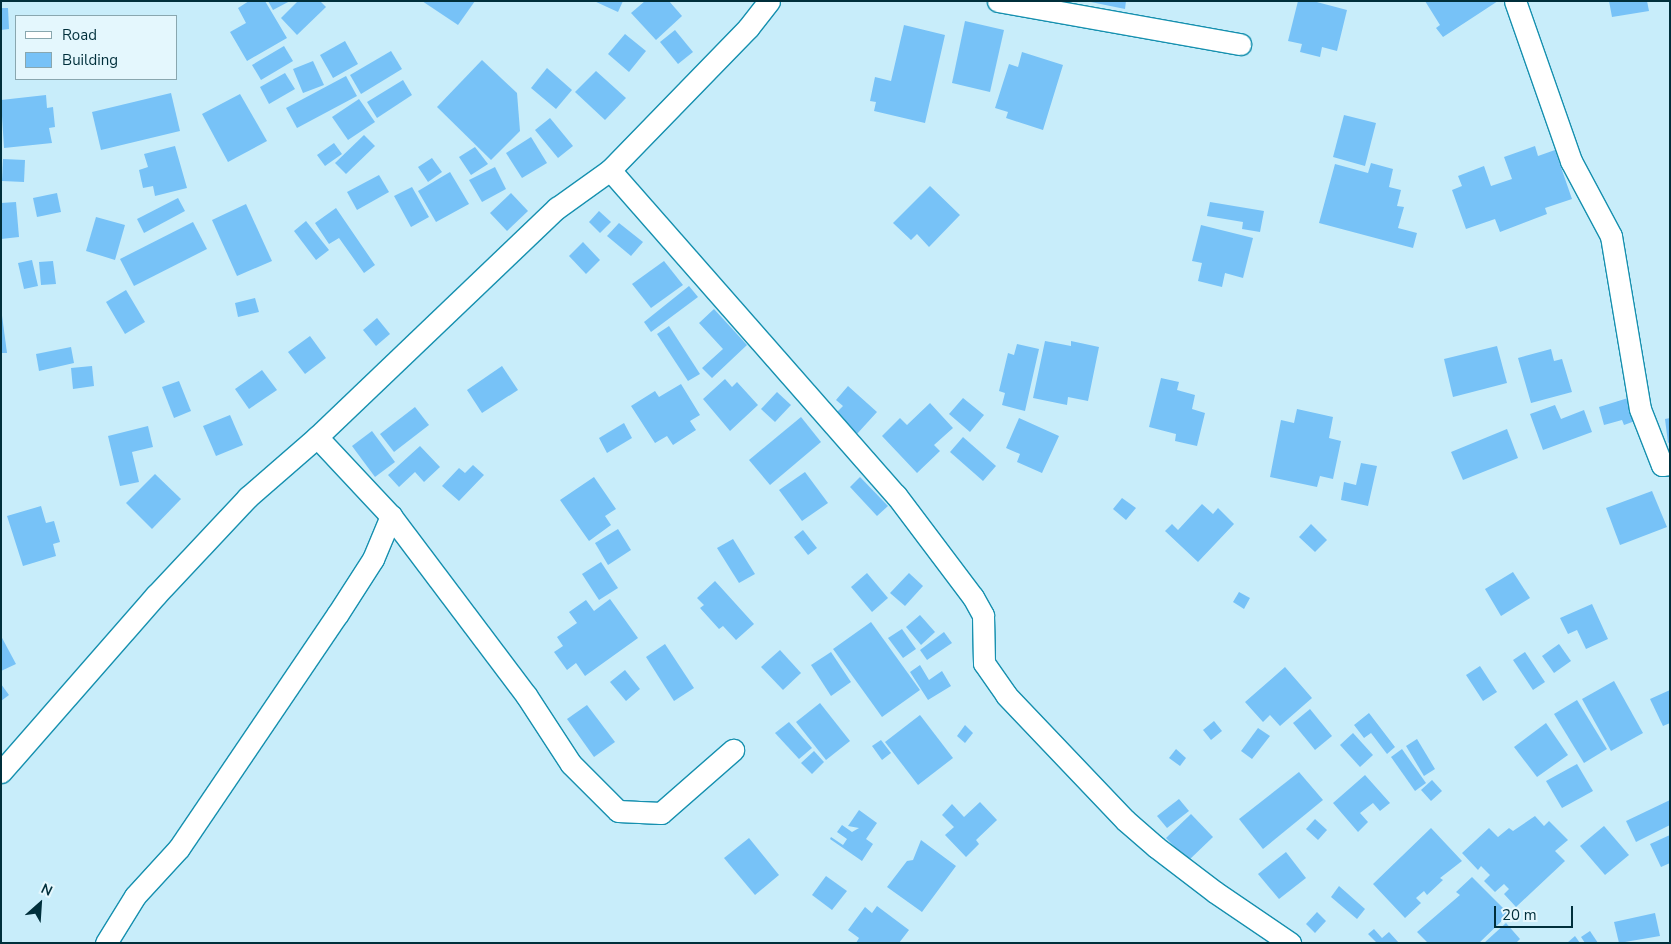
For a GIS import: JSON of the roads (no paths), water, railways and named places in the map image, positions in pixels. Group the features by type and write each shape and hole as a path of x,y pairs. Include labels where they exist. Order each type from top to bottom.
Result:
{"street":[{"path":"1,772 156,595 248,497 317,437 557,208 610,170 748,28 769,1"},
{"path":"998,1 1240,44"},
{"path":"1515,1 1571,161 1611,236 1640,409 1667,469"},
{"path":"610,170 896,495 973,597 982,615 984,663 1006,695 1126,820 1156,847 1215,892 1290,943"},
{"path":"317,437 391,516 526,695 571,764 618,811 661,813 733,750"},
{"path":"106,943 135,896 179,848 337,615 373,559 391,516"}]}
